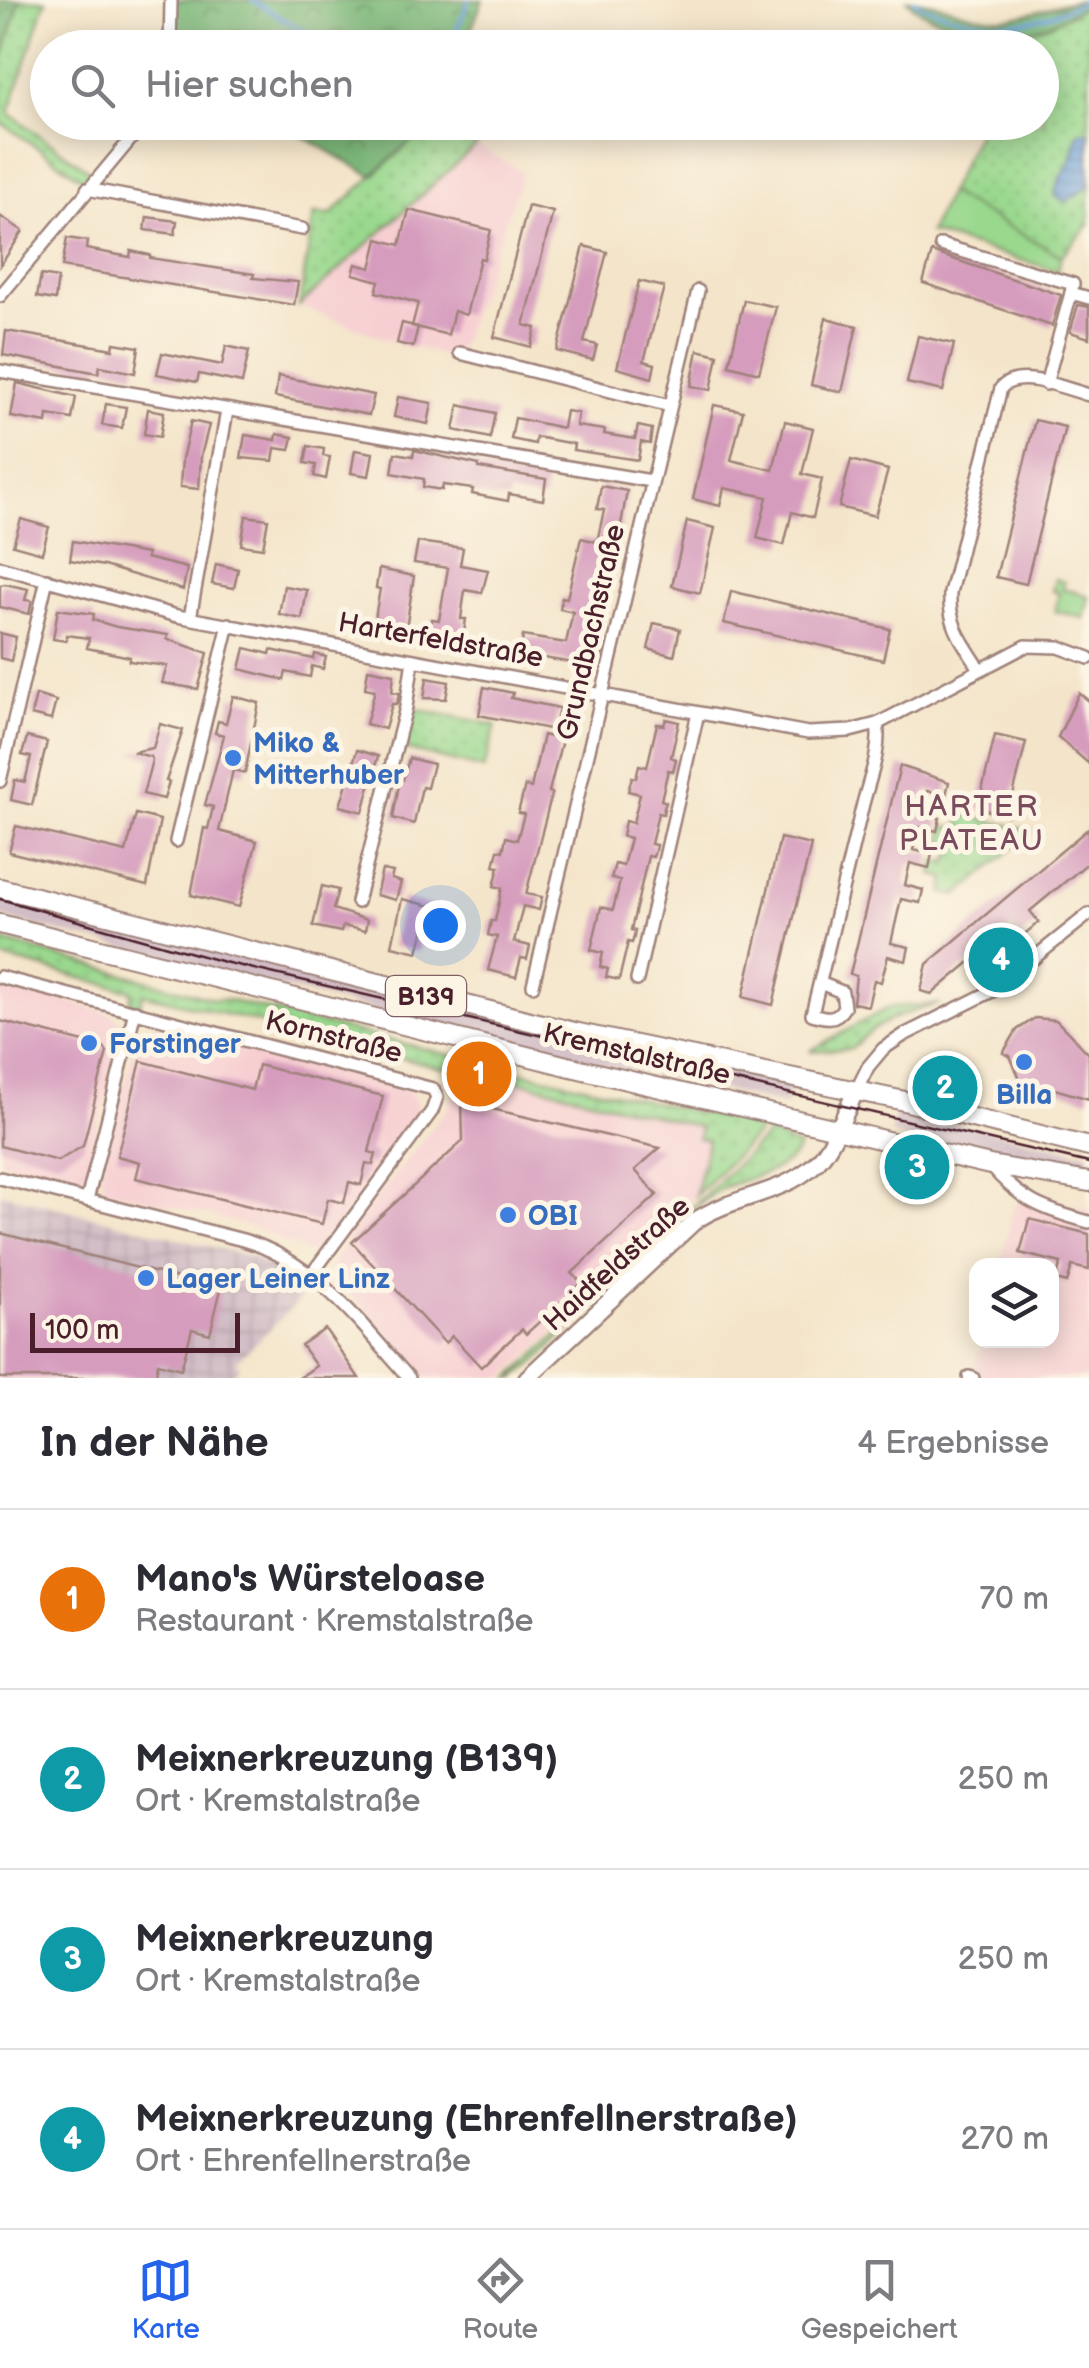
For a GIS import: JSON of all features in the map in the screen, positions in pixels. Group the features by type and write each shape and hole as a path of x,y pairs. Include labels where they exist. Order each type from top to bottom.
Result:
{"main road":[{"name":"Kremstalstraße","path":"0,888 555,1027 856,1091 1089,1147"},
{"name":"Kremstalstraße","path":"0,924 399,1025 990,1165 1089,1182"}],"street":[{"path":"170,30 171,0"},
{"path":"0,296 129,140"},
{"path":"87,189 302,229"},
{"path":"941,245 1073,284 1046,384"},
{"name":"Grundbachstraße","path":"533,985 698,291"},
{"path":"1071,292 1089,298"},
{"path":"460,353 670,406"},
{"path":"0,371 651,481"},
{"path":"980,669 954,630 950,592 1001,388 1014,379 1089,395"},
{"path":"190,618 227,412"},
{"name":"Harterfeldstraße","path":"0,567 190,618 808,733 840,733 876,724 1026,646 1059,647 1089,658"},
{"path":"0,782 47,579"},
{"path":"176,841 229,624"},
{"path":"357,902 414,660"},
{"path":"637,980 698,713"},
{"path":"820,982 879,736 876,724"},
{"path":"856,1091 883,1049 994,990 1089,914"},
{"name":"Kornstraße","path":"0,977 428,1086 436,1092 432,1112 311,1275"},
{"path":"87,1200 135,1011"},
{"name":"Haidfeldstraße","path":"527,1378 695,1220 715,1208 802,1174 820,1158 856,1091"},
{"path":"990,1165 1018,1196 1058,1214 1089,1222"},
{"path":"0,1178 260,1244 311,1275 409,1378"}],"shaded area":[{"path":"477,145 523,172 455,359 397,343 299,306"},
{"path":"0,894 792,1083 785,1105 569,1059 0,917"},
{"path":"0,984 108,1012 119,1021 121,1037 86,1172 80,1181 0,1161"},
{"path":"160,1024 392,1084 415,1098 418,1113 414,1124 316,1252 311,1254 256,1228 104,1188 101,1174 136,1039 144,1027"},
{"path":"466,1059 750,1124 757,1127 758,1133 561,1327 502,1378 428,1378 337,1280 331,1267 358,1222 446,1110 459,1087"},
{"path":"897,1110 1089,1154 1089,1177 891,1134"},
{"name":"Lager Leiner Linz","path":"0,1193 255,1258 304,1286 303,1292 294,1306 236,1361 240,1367 228,1378 0,1378"},
{"path":"1027,1193 1089,1209 1089,1378 972,1378 980,1348 1059,1348 1059,1258 1002,1258 1014,1207"}],"green space":[{"path":"0,0 20,0 0,67"},
{"path":"20,0 46,0 36,30 30,30 30,49 9,113 30,128 30,140 47,140 94,174 86,181 0,122 0,67"},
{"path":"174,0 483,0 471,30 173,30"},
{"path":"907,0 1006,18 1089,0 1089,4 1061,19 1029,30 966,27 917,9"},
{"path":"1089,4 1089,225 1061,256 948,193 974,140 1059,140 1059,30 1030,30 1049,25"},
{"path":"310,140 412,140 372,176"},
{"path":"412,140 469,140 477,145 299,306 314,214 330,215"},
{"path":"948,193 1061,256 1058,271 929,233"},
{"path":"1055,579 1064,582 1063,589 1089,596 1084,618 1055,611 1059,593 1052,591"},
{"path":"411,708 496,725 484,769 401,748"},
{"path":"962,814 1033,831 957,896 943,893 946,878 933,875 936,861 948,862 953,850 950,844 941,842 946,826 959,828"},
{"path":"0,940 214,999 750,1124 757,1127 758,1133 695,1196 708,1140 698,1138 700,1127 476,1070 473,1080 462,1077 462,1073 143,994 140,1005 130,1002 132,991 0,957"},
{"path":"940,1004 881,1024 852,1049 809,1051 890,1007"},
{"path":"769,1133 799,1147 786,1163 723,1188 696,1206 539,1359 510,1378 592,1304"}],"water":[{"path":"1080,131 1089,132 1089,186 1066,202 1055,195"}],"building":[{"path":"528,206 553,212 524,325 536,328 531,347 494,337"},
{"path":"409,210 491,230 466,315 454,311 448,335 412,326 418,303 376,292 379,281 353,274 356,264 371,268 378,239 400,245"},
{"path":"0,216 23,231 0,266"},
{"path":"147,217 177,221 175,234 145,230"},
{"path":"67,238 87,241 86,249 130,257 131,251 150,258 254,274 253,278 298,282 294,305 62,267"},
{"path":"584,246 607,252 584,342 597,345 593,360 557,351"},
{"path":"932,252 1061,295 1052,326 923,283"},
{"path":"41,275 58,278 55,300 37,297"},
{"path":"639,281 664,287 644,361 655,364 652,378 617,368"},
{"path":"744,300 776,307 759,373 729,365"},
{"path":"1078,305 1089,307 1089,338 1070,332"},
{"path":"826,318 857,326 842,392 811,385"},
{"path":"402,323 418,327 413,347 397,343"},
{"path":"6,331 113,349 114,343 139,347 135,373 100,366 98,373 3,355"},
{"path":"918,336 954,344 943,391 907,383"},
{"path":"226,346 249,351 242,383 199,374 197,382 157,374 162,353 222,365"},
{"path":"698,350 718,355 711,390 691,386"},
{"path":"278,376 374,395 369,415 275,397"},
{"path":"17,383 76,397 72,419 48,415 47,423 11,417"},
{"path":"398,397 432,403 428,424 394,417"},
{"path":"106,404 126,407 122,428 102,425"},
{"path":"459,405 495,413 490,438 454,430"},
{"path":"714,405 743,411 731,460 773,470 785,421 813,428 802,474 822,479 813,518 792,512 784,545 757,538 767,497 724,488 720,506 693,499"},
{"path":"148,409 164,412 160,437 144,434"},
{"path":"566,411 578,413 576,426 605,430 604,434 635,439 638,426 652,429 650,444 641,442 638,460 573,450 574,444 536,437 535,444 511,439 515,418 563,428"},
{"path":"1035,420 1065,427 1026,584 996,577"},
{"path":"191,421 209,425 201,456 199,489 180,487"},
{"path":"277,434 293,437 290,450 275,448 273,461 241,458 245,435 276,440"},
{"path":"308,446 324,449 323,456 330,457 326,479 314,476 316,465 305,463"},
{"path":"355,450 373,453 369,476 351,473"},
{"path":"414,450 479,468 546,479 543,500 509,494 508,501 472,494 473,489 423,487 424,479 392,473 395,453 413,456"},
{"path":"851,460 888,470 875,516 839,507"},
{"path":"601,486 627,491 617,547 606,545 600,571 611,573 597,642 604,644 601,657 586,654 585,665 520,654 523,636 566,643 573,612 560,609 562,597 567,598 581,538 597,542 604,510 597,509"},
{"path":"246,516 268,519 263,548 241,545"},
{"path":"21,519 49,527 42,553 13,545"},
{"path":"687,521 715,528 700,593 672,586"},
{"path":"73,541 147,554 146,558 187,568 183,590 70,560"},
{"path":"418,542 463,548 460,565 488,570 482,593 465,590 462,645 429,640 432,619 439,620 448,568 414,563"},
{"path":"216,564 238,569 234,588 212,584"},
{"path":"379,569 414,576 405,635 373,629"},
{"path":"0,585 28,589 25,600 32,601 29,614 0,607"},
{"path":"284,586 307,590 302,619 279,614"},
{"path":"731,591 890,629 883,660 724,623"},
{"path":"58,609 94,614 93,620 117,627 168,635 167,639 208,653 198,689 162,683 167,666 129,661 130,657 87,648 89,638 66,635 66,641 53,639"},
{"path":"654,623 680,629 674,656 648,649"},
{"path":"0,633 16,637 11,661 0,658"},
{"path":"245,648 314,659 315,654 326,657 323,669 312,666 310,677 286,672 284,680 240,669"},
{"path":"368,669 394,674 392,692 399,693 385,729 366,724 375,690 365,688"},
{"path":"427,678 449,682 446,699 424,698"},
{"path":"484,687 513,693 511,698 559,708 554,730 479,715"},
{"path":"1079,693 1089,701 1089,764 1058,737"},
{"path":"36,695 56,701 51,720 31,715"},
{"path":"233,696 259,703 245,773 233,770 219,831 257,841 239,907 191,895 204,828 208,829 213,807 205,805 224,735 215,733 218,721 226,723"},
{"path":"666,719 679,722 671,757 676,759 673,771 668,770 661,800 666,802 663,814 658,813 651,844 656,845 655,851 653,857 648,856 631,930 635,931 634,937 632,943 628,942 619,980 606,977 608,969 600,967 603,953 591,950 601,907 613,910 620,881 611,878 615,864 623,866 630,838 622,836 625,821 633,823 640,794 628,791 632,777 636,778 639,765 647,767 657,724 664,725"},
{"path":"160,724 183,730 164,799 143,794 152,760 133,752 153,748"},
{"path":"543,735 562,740 526,894 542,897 539,910 523,906 514,942 530,946 527,959 521,958 516,977 488,970 497,937 488,935 502,888 494,886 499,867 494,866 506,837 517,840 524,814 518,813 525,786 531,788"},
{"path":"995,735 1026,742 1008,816 978,808"},
{"path":"27,737 47,742 32,805 11,800 15,780 25,782 31,757 22,755"},
{"path":"357,750 378,756 363,812 340,806"},
{"path":"409,758 433,764 427,788 422,787 414,824 393,818 400,779 403,780"},
{"path":"900,766 949,782 946,795 927,791 921,814 940,818 937,831 918,827 913,850 932,854 929,868 910,863 905,885 923,890 920,903 901,899 891,943 909,947 906,961 888,956 881,982 874,980 868,1006 853,1003 856,976 850,974"},
{"path":"136,814 160,820 147,886 9,852 16,826 126,852"},
{"path":"1089,828 1089,862 1030,911 1039,922 1021,937 1012,927 932,994 921,991 927,964"},
{"path":"780,838 811,845 773,1005 743,997"},
{"path":"382,870 393,872 391,879 401,882 396,900 376,895"},
{"path":"322,886 338,890 333,909 367,920 365,931 343,926 341,932 313,926"},
{"path":"402,899 443,909 439,925 426,922 418,952 392,946"},
{"path":"1035,1018 1056,1020 1089,1054 1089,1099 1020,1079 1010,1056 1003,1053 1017,1030"},
{"path":"0,1021 104,1047 107,1052 83,1146 58,1161 0,1146"},
{"path":"141,1061 252,1090 258,1065 383,1096 369,1152 376,1154 373,1165 366,1163 361,1185 349,1182 344,1203 328,1199 322,1224 136,1178 140,1162 117,1156"},
{"name":"OBI","path":"462,1102 660,1148 635,1170 657,1195 572,1273 582,1283 526,1334 522,1329 481,1367 452,1336 445,1343 352,1242 463,1141"},
{"path":"1029,1219 1089,1234 1089,1270 1072,1266 1067,1283 1059,1281 1059,1258 1020,1253"},
{"path":"0,1233 221,1289 210,1334 192,1329 181,1369 158,1363 155,1378 0,1378"},
{"path":"325,1329 359,1378 299,1378 316,1366 301,1345"}],"waterway":[{"path":"252,0 301,30"},
{"path":"456,30 469,0"},
{"path":"915,0 964,19 1003,24 1042,18 1086,0"}],"tram line":[{"path":"0,899 224,962 1089,1163"}],"place":[{"name":"Miko & Mitterhuber","path":"233,758"},
{"name":"Meixnerkreuzung (Ehrenfellnerstraße)","path":"1001,960"},
{"name":"Forstinger","path":"89,1043"},
{"name":"Billa","path":"1024,1062"},
{"name":"Mano's Würsteloase","path":"479,1074"},
{"name":"Meixnerkreuzung (B139)","path":"945,1088"},
{"name":"Meixnerkreuzung","path":"917,1167"},
{"name":"OBI","path":"508,1215"},
{"name":"Lager Leiner Linz","path":"146,1278"}],"district":[{"name":"HARTER PLATEAU","path":"972,823"}]}
